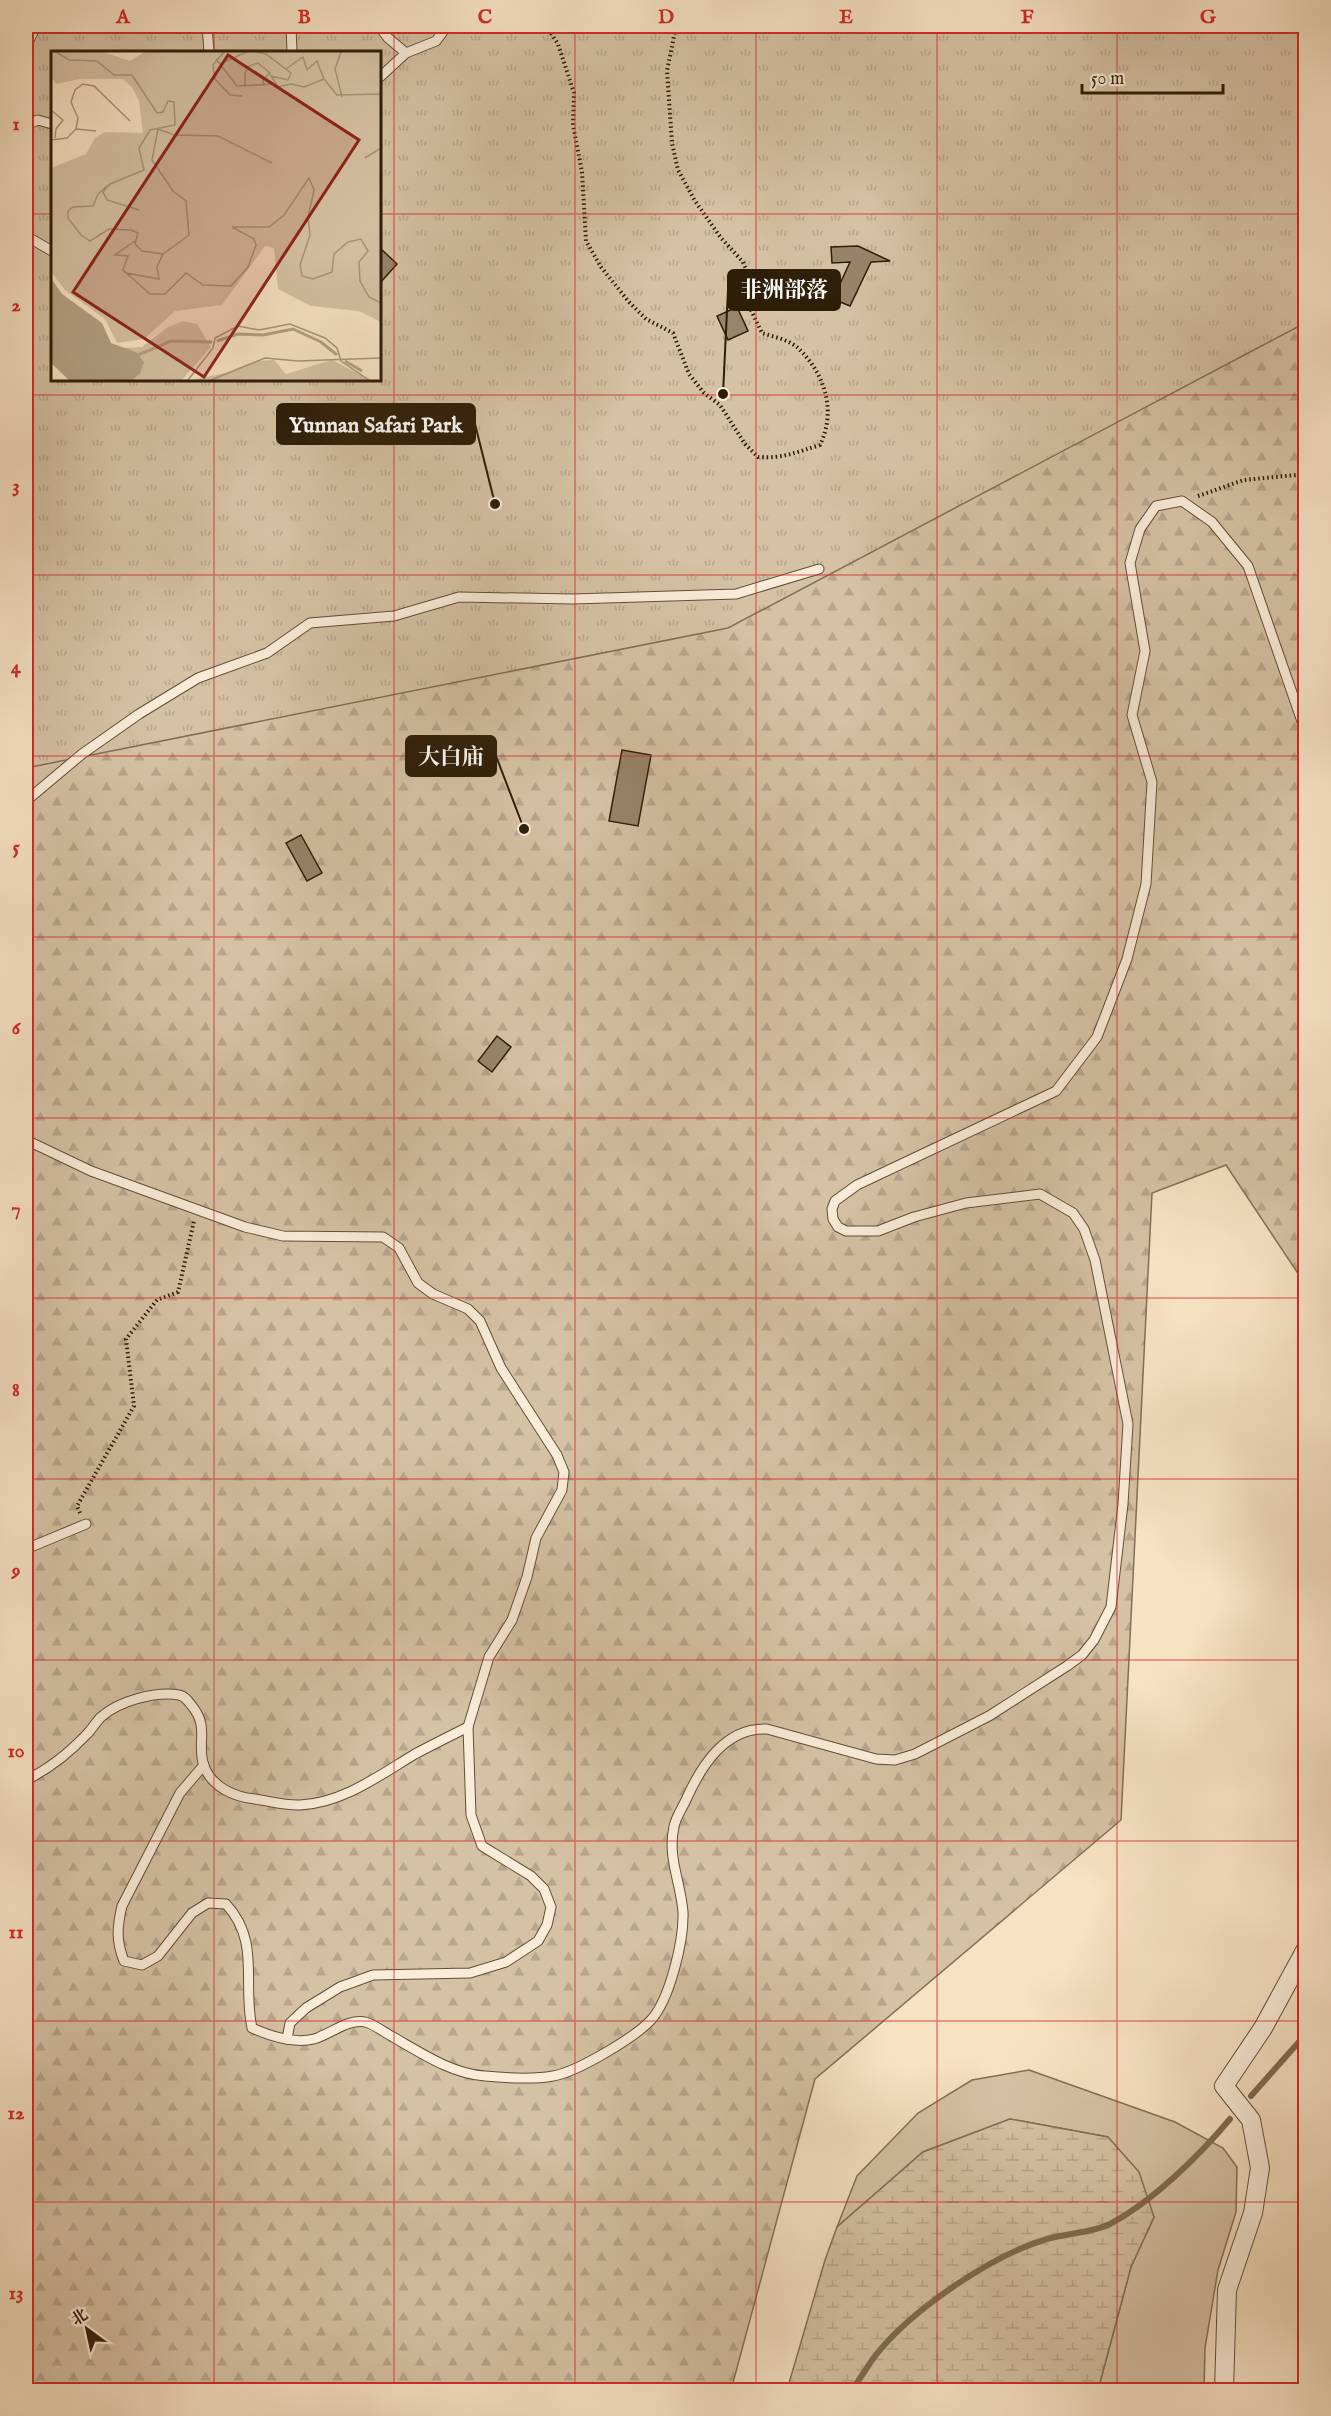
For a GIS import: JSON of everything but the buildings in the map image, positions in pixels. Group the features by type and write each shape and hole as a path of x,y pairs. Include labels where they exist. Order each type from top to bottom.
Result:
{"street":[{"path":"1224,2391 1227,2290 1253,2213 1260,2168 1251,2120 1224,2086 1263,2028 1305,1949"}],"lane":[{"path":"26,47 36,26"},
{"path":"207,26 209,51"},
{"path":"291,26 292,51"},
{"path":"379,26 387,38 406,53"},
{"path":"381,76 406,53 436,41 447,26"},
{"path":"26,125 38,120 51,124"},
{"path":"26,236 51,250"},
{"path":"204,1765 180,1793 122,1906 117,1925 117,1944 124,1961 142,1965 158,1956 192,1913 208,1903 226,1904 239,1918 249,1954 248,2010 252,2028 270,2036 312,2040 347,2025 365,2022 423,2054 462,2072 536,2078 554,2076 589,2062 636,2032 651,2019 661,2003 674,1969 682,1930 681,1903 671,1862 674,1826 697,1775 716,1750 754,1728 767,1729 876,1759 895,1760 915,1754 989,1716 1082,1655 1104,1624 1111,1607 1123,1504 1128,1425 1095,1260 1078,1221 1073,1213 1040,1194 966,1203 914,1217 878,1231 846,1232 838,1227 833,1219 832,1209 835,1201 857,1185 1056,1091 1098,1037 1126,959 1146,884 1152,782 1132,715 1145,651 1130,563 1140,529 1156,506 1182,501 1212,522 1248,566 1305,734"},
{"path":"26,801 82,754 139,714 198,678 267,653 310,623 394,616 459,597 573,599 736,594 819,569"},
{"path":"26,1140 91,1171 245,1227 283,1236 383,1238 399,1248 418,1283 433,1294 468,1309 480,1321 501,1368 557,1455 564,1472 562,1490 536,1538 527,1577 512,1620 489,1657 468,1727 471,1815 483,1846 531,1876 544,1889 551,1907 547,1925 538,1941 506,1962 470,1973 373,1975 340,1987 306,2008 290,2023 287,2039"},
{"path":"26,1549 86,1524"},
{"path":"26,1780 40,1774 68,1754 102,1716 125,1703 162,1696 185,1697 197,1712 203,1724 204,1765 213,1782 228,1792 246,1798 299,1805 335,1797 369,1783 416,1754 468,1727"}],"path":[{"path":"546,26 558,44 574,93 573,125 582,172 584,226 593,254 619,291 645,319 673,333 689,374 704,393 720,405 745,444 758,457 776,459 794,455 820,445 826,431 828,401 817,373 800,349 762,333 749,306 749,276 743,262 720,238 695,201 678,170 672,143 667,71 676,26"},
{"path":"1182,501 1244,480 1305,474"},
{"path":"86,1524 77,1506 134,1406 126,1339 157,1300 178,1292 197,1209"}],"green space":[{"path":"26,26 1305,26 1305,1284 1226,1165 1152,1193 1121,1820 815,2079 731,2390 26,2390"},
{"path":"26,26 1305,26 1305,323 728,628 26,768"},
{"path":"1029,2070 1175,2122 1223,2148 1237,2167 1236,2212 1218,2270 1205,2348 1204,2390 1098,2390 1131,2267 1154,2217 1108,2137 1010,2119 923,2152 837,2227 857,2176 918,2113 972,2080"},
{"path":"1010,2119 1108,2137 1139,2172 1154,2217 1131,2267 1098,2390 787,2390 837,2227 923,2152"}],"waterway":[{"path":"1251,2096 1306,2034"},
{"path":"852,2390 890,2338 954,2286 1025,2247 1047,2239 1110,2224 1143,2203 1174,2177 1230,2119"}],"place":[{"name":"非洲部落","path":"723,394"},
{"name":"Yunnan Safari Park","path":"495,504"},
{"name":"大白庙","path":"524,829"}]}
